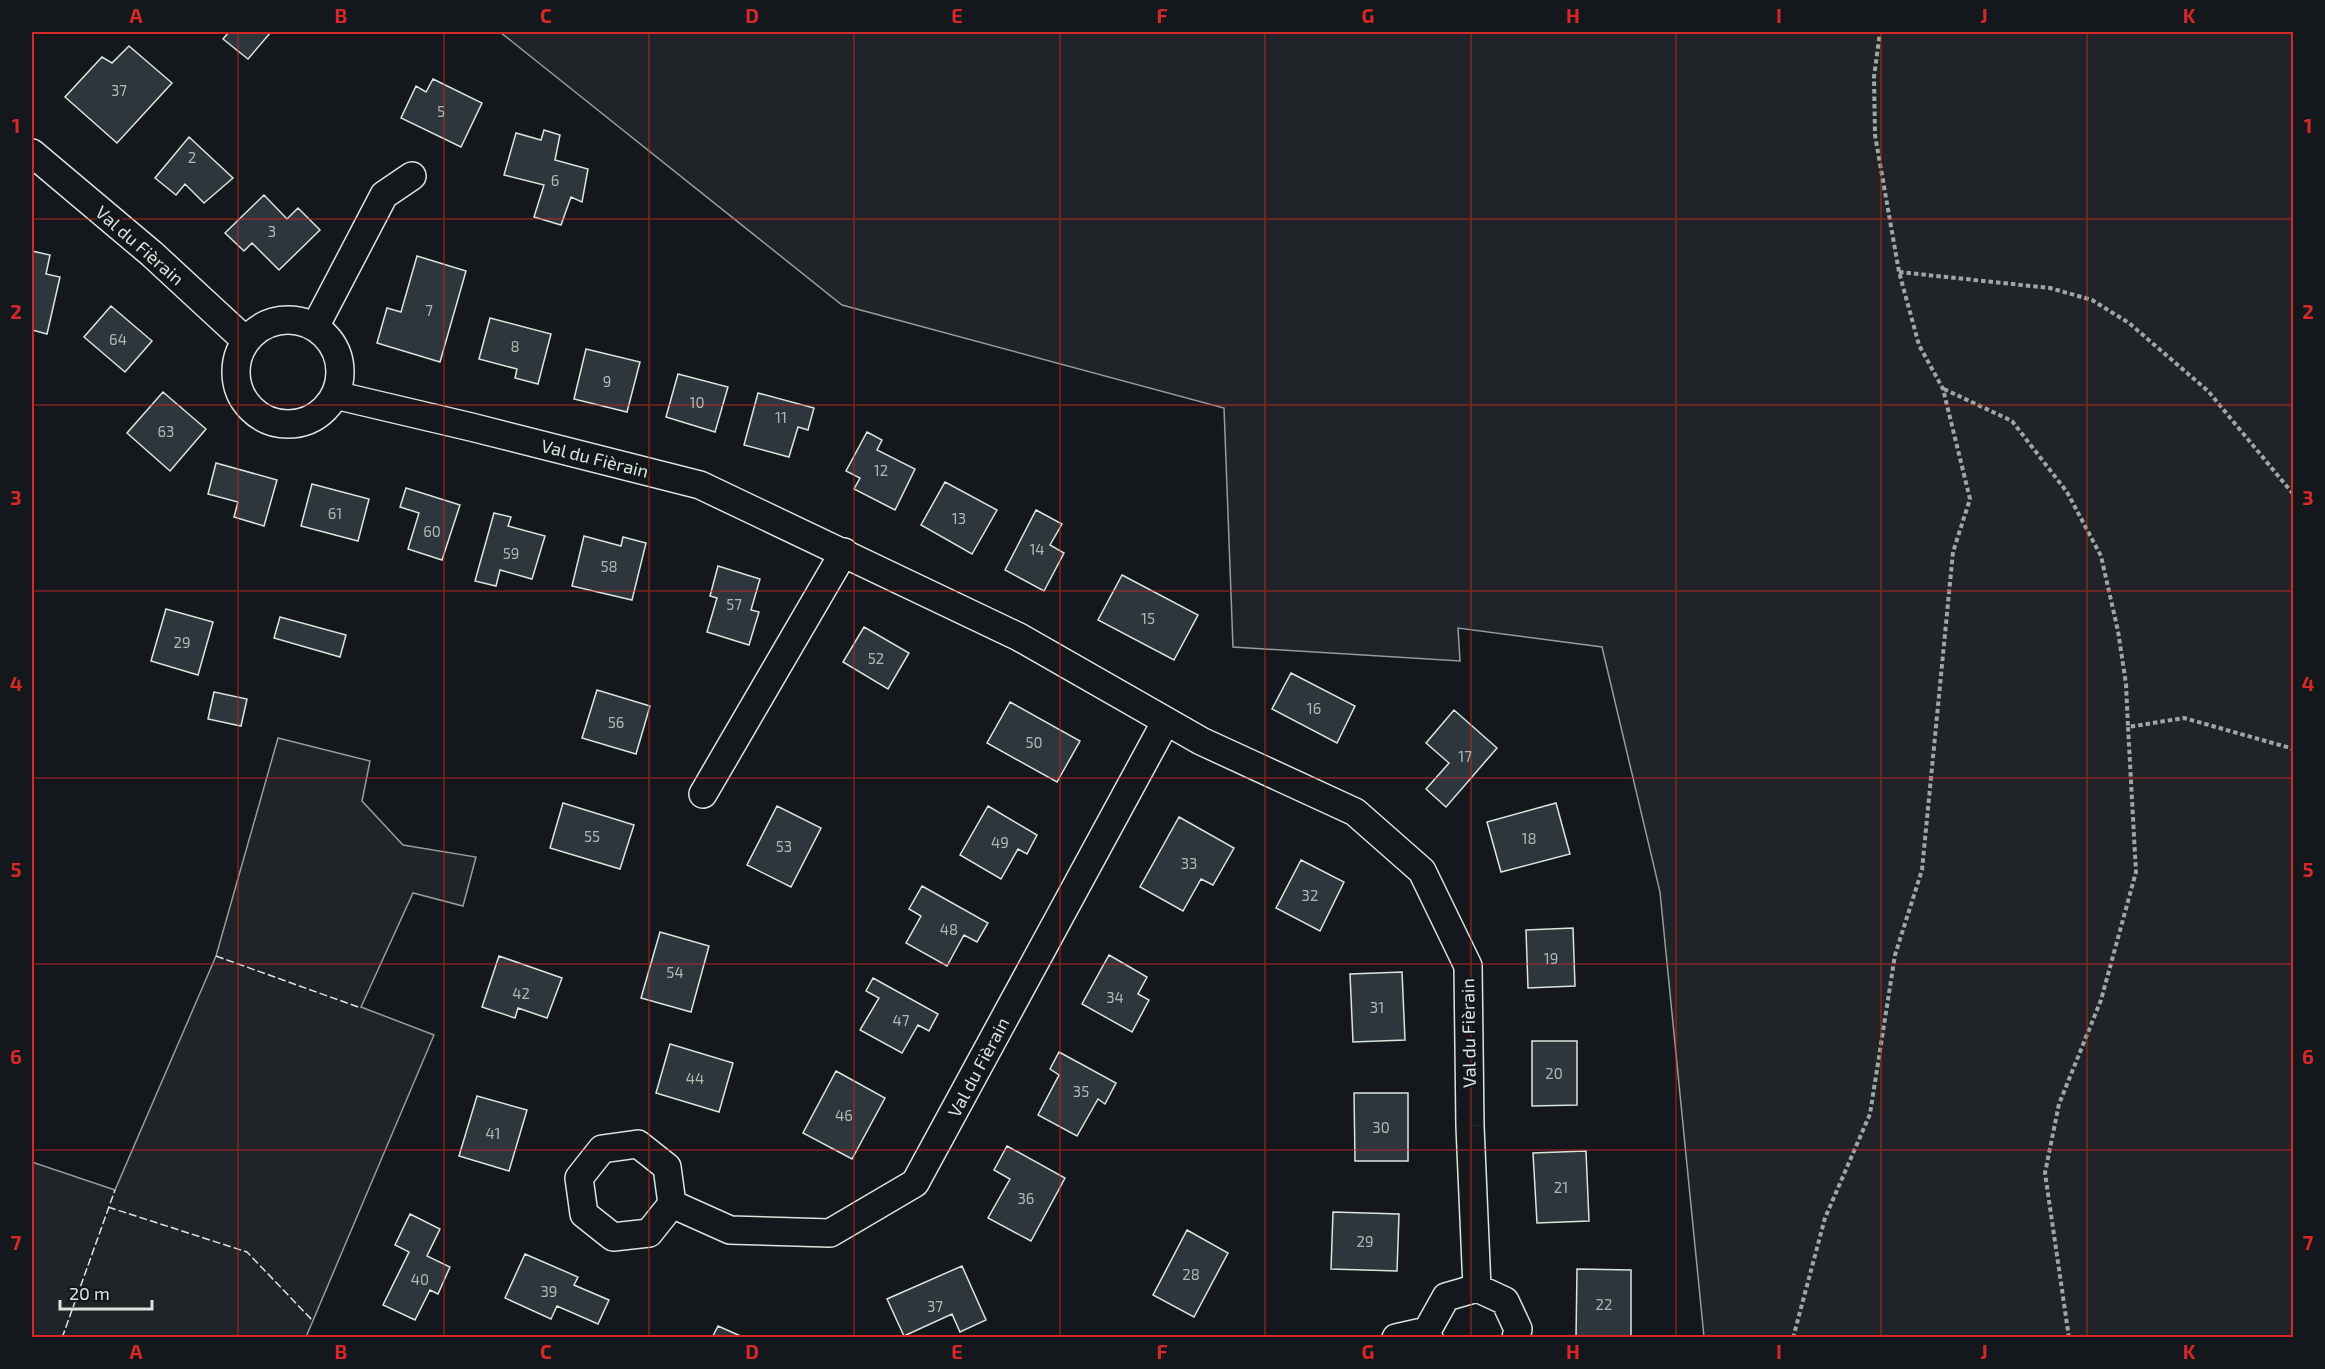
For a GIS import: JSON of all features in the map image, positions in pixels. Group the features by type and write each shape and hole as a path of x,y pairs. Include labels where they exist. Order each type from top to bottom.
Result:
{"street":[{"name":"Val du Fièrain","path":"32,153 152,254 245,340"},
{"path":"315,327 384,195 412,176"},
{"path":"278,320 297,320 315,327 329,339 338,357 340,377 335,395 319,415 296,424 271,423 250,409 237,388 235,362 245,340 260,327 278,320"},
{"name":"Val du Fièrain","path":"335,395 471,426 700,485 1019,637 1201,741 1355,812 1422,871 1467,966 1470,1126 1477,1288"},
{"path":"703,794 844,552"},
{"name":"Val du Fièrain","path":"672,1204 730,1230 830,1233 915,1183 1166,721"},
{"path":"1396,1338 1428,1334 1446,1297 1477,1288 1505,1301 1518,1329 1516,1338"}],"path":[{"path":"1793,1338 1825,1218 1870,1114 1895,955 1922,870 1953,552 1970,499 1943,389 1919,345 1899,272 1875,135 1874,76 1880,32"},
{"path":"1899,272 2049,288 2091,300 2129,323 2208,391 2294,495"},
{"path":"1943,389 2012,421 2067,492 2101,556 2127,684 2136,872 2100,1000 2059,1104 2045,1173 2069,1338"},
{"path":"2128,727 2184,718 2294,749"}],"shaded area":[{"path":"500,32 2293,32 2293,1337 1704,1337 1660,892 1602,647 1458,628 1460,661 1233,647 1224,408 842,305"},
{"path":"278,738 370,761 362,801 403,845 476,857 463,906 413,893 361,1007 434,1035 306,1337 32,1337 32,1162 115,1190 216,956"}],"building":[{"path":"229,32 271,32 248,59 223,39"},
{"path":"129,46 172,83 117,143 65,97 102,57 112,63"},
{"path":"433,79 482,103 461,147 401,118 416,86 426,92"},
{"path":"544,130 560,135 555,160 588,169 582,202 571,197 561,225 534,217 544,185 504,175 516,133 541,140"},
{"path":"189,137 233,178 204,203 185,184 176,195 155,178"},
{"path":"264,195 287,219 298,208 320,230 279,270 252,243 244,251 225,233"},
{"path":"32,251 50,255 46,274 60,277 47,334 32,330"},
{"path":"417,256 466,271 440,362 377,343 387,308 401,312"},
{"path":"111,306 152,341 125,372 84,337"},
{"path":"490,318 551,334 538,384 515,378 517,369 479,359"},
{"path":"586,349 640,362 627,412 574,399"},
{"path":"678,374 728,387 715,432 666,417"},
{"path":"163,392 206,429 170,471 127,433"},
{"path":"758,393 814,408 808,430 798,427 789,457 744,445"},
{"path":"867,432 882,440 877,450 915,469 895,510 854,489 860,478 846,471"},
{"path":"216,463 277,480 264,526 234,517 238,502 208,494"},
{"path":"945,482 997,510 972,554 921,525"},
{"path":"312,484 369,499 358,541 301,526"},
{"path":"406,488 460,505 442,560 408,549 419,513 400,507"},
{"path":"1036,510 1062,524 1050,545 1064,553 1044,591 1005,570"},
{"path":"494,513 511,517 508,526 545,536 532,579 500,570 496,586 475,581"},
{"path":"584,536 621,546 623,537 646,543 632,600 572,586"},
{"path":"718,566 760,579 751,610 759,612 749,645 707,632 717,598 710,596"},
{"path":"1122,575 1198,615 1174,660 1098,620"},
{"path":"166,609 213,622 198,675 151,661"},
{"path":"280,617 346,635 340,657 274,638"},
{"path":"864,627 909,653 888,689 843,662"},
{"path":"1291,673 1355,706 1337,743 1272,709"},
{"path":"597,690 650,706 636,754 582,738"},
{"path":"214,692 247,699 241,726 208,719"},
{"path":"1010,702 1080,741 1057,782 987,743"},
{"path":"1454,710 1497,748 1446,807 1426,789 1449,763 1426,743"},
{"path":"563,803 634,825 620,869 550,848"},
{"path":"1556,803 1570,854 1501,872 1487,822"},
{"path":"777,806 821,828 791,887 747,865"},
{"path":"988,806 1037,835 1027,854 1018,849 1001,879 960,855"},
{"path":"1179,817 1234,848 1213,885 1201,879 1183,911 1140,887"},
{"path":"1301,860 1344,882 1320,931 1276,908"},
{"path":"922,886 988,923 977,942 964,935 947,966 906,943 921,916 909,909"},
{"path":"1573,928 1575,986 1528,988 1526,930"},
{"path":"660,932 709,946 691,1012 641,998"},
{"path":"1109,955 1147,977 1138,994 1149,1000 1132,1032 1082,1004"},
{"path":"499,956 562,978 547,1018 518,1008 515,1018 482,1007"},
{"path":"1402,972 1405,1040 1353,1042 1350,974"},
{"path":"873,978 938,1014 929,1031 918,1025 902,1053 860,1030 879,998 866,991"},
{"path":"1532,1041 1577,1041 1577,1105 1532,1106"},
{"path":"670,1044 733,1063 719,1112 656,1093"},
{"path":"1059,1052 1116,1083 1105,1104 1098,1099 1077,1136 1038,1115 1059,1075 1050,1069"},
{"path":"836,1071 885,1098 852,1159 803,1133"},
{"path":"1354,1093 1408,1093 1408,1161 1355,1161"},
{"path":"477,1096 527,1110 509,1171 459,1156"},
{"path":"1007,1146 1065,1178 1031,1241 988,1218 1010,1179 994,1170"},
{"path":"1586,1151 1589,1221 1537,1223 1533,1153"},
{"path":"1333,1212 1399,1214 1397,1271 1331,1269"},
{"path":"410,1214 440,1229 427,1256 450,1267 438,1294 430,1290 415,1320 383,1305 409,1252 395,1245"},
{"path":"1187,1230 1228,1253 1194,1317 1153,1295"},
{"path":"525,1254 578,1277 574,1285 609,1300 598,1324 557,1306 551,1319 505,1298"},
{"path":"962,1266 986,1320 960,1332 952,1314 904,1336 887,1299"},
{"path":"1577,1269 1631,1270 1631,1338 1576,1338"},
{"path":"718,1326 745,1338 712,1338"}],"fence":[{"path":"216,956 361,1008"},
{"path":"62,1338 115,1190"},
{"path":"108,1207 247,1252 313,1321"}]}
